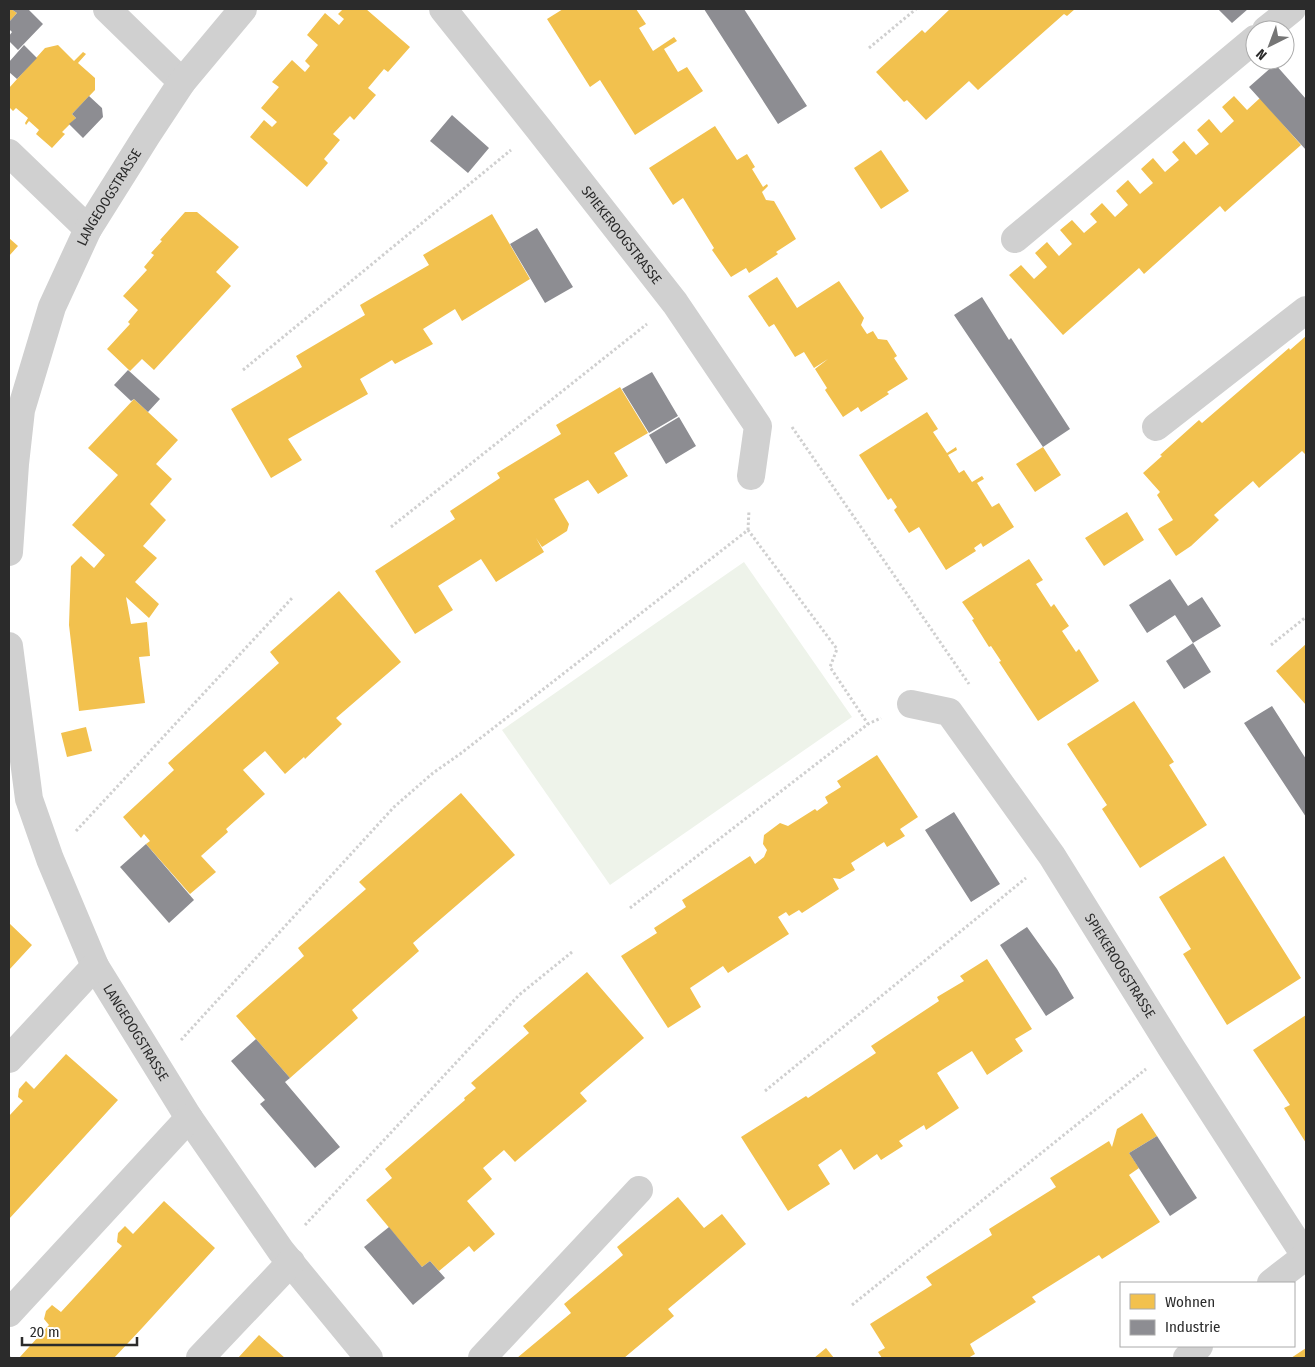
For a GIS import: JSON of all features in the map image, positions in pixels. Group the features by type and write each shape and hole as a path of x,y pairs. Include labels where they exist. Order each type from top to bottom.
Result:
{"street":[{"path":"107,9 182,82"},
{"name":"LANGEOOGSTRASSE","path":"9,552 15,464 15,404 52,307 88,229 182,82 243,9"},
{"name":"SPIEKEROOGSTRASSE","path":"443,9 674,303 758,426"},
{"path":"1278,20 1292,9"},
{"path":"1015,239 1245,47"},
{"path":"9,153 88,229"},
{"path":"1156,427 1306,310"},
{"path":"751,476 758,426"},
{"name":"LANGEOOGSTRASSE","path":"9,653 29,799 50,859 95,966 189,1118 286,1256 369,1358"},
{"name":"SPIEKEROOGSTRASSE","path":"911,704 949,712 1052,856 1172,1049 1306,1256"},
{"path":"9,1059 95,966"},
{"path":"9,1314 189,1118"},
{"path":"482,1358 639,1190"},
{"path":"200,1358 286,1256"},
{"path":"1272,1282 1306,1256"},
{"path":"1187,1358 1198,1347"}],"path":[{"path":"869,48 916,9"},
{"path":"243,370 538,128"},
{"path":"391,527 674,303"},
{"path":"758,426 781,410 973,689"},
{"path":"156,1067 394,807 432,773 460,754 748,530 836,649 830,667 868,724"},
{"path":"50,859 293,596"},
{"path":"1271,644 1306,617"},
{"path":"630,908 868,724 911,704"},
{"path":"765,1092 1052,856"},
{"path":"286,1256 519,995 572,952"},
{"path":"852,1305 1172,1049"}],"shaded area":[{"path":"744,562 852,717 610,885 502,730"}],"building: Wohnen":[{"path":"9,9 17,13 9,22"},
{"path":"343,9 366,9 410,47 388,72 384,69 368,88 376,95 354,120 350,116 333,134 340,140 324,159 328,163 307,187 250,137 264,120 272,127 277,122 261,108 279,87 272,82 292,60 305,72 310,66 305,61 318,45 307,35 325,13 339,25 344,19 338,14"},
{"path":"563,9 636,9 646,24 639,28 653,51 674,37 677,41 664,49 678,72 687,67 703,91 635,135 600,80 590,87 547,19"},
{"path":"950,9 1075,9 1067,16 1064,14 978,90 969,81 926,120 907,100 904,102 876,72 922,30 925,33"},
{"path":"58,45 74,61 83,52 86,54 78,63 95,78 95,90 72,114 76,118 62,132 65,134 52,148 36,134 39,130 29,121 26,125 25,123 28,118 16,108 13,111 9,107 9,88 45,48"},
{"path":"1234,96 1247,110 1260,98 1301,145 1225,212 1220,206 1144,274 1139,268 1063,335 1009,275 1021,265 1034,279 1047,267 1035,253 1047,242 1059,256 1072,244 1060,230 1072,220 1084,233 1097,222 1090,214 1102,203 1115,217 1128,205 1116,191 1128,180 1140,194 1153,183 1141,169 1153,158 1165,172 1179,160 1172,152 1184,141 1196,155 1209,144 1197,130 1209,119 1221,133 1234,121 1222,107"},
{"path":"715,126 737,160 747,154 755,167 752,169 763,187 767,184 768,186 762,192 766,200 774,201 796,239 776,252 778,254 749,273 746,268 731,277 712,250 714,248 683,198 673,205 649,168"},
{"path":"881,150 909,191 881,209 854,168"},
{"path":"185,212 197,212 239,247 216,272 231,286 154,370 142,359 130,371 107,349 130,324 128,322 138,310 123,296 147,270 144,267 154,255 151,253"},
{"path":"492,214 530,279 462,321 455,309 423,329 433,344 395,364 392,360 360,379 368,394 288,439 302,460 271,478 231,409 302,367 296,356 365,315 360,305 429,265 423,255"},
{"path":"9,238 18,246 9,256"},
{"path":"777,277 797,308 839,281 864,318 861,325 867,334 873,331 878,339 887,340 897,356 894,358 908,379 861,412 858,407 843,417 825,390 827,388 815,369 828,359 814,368 804,352 795,357 774,324 769,327 748,296"},
{"path":"1306,336 1306,453 1302,451 1259,488 1253,481 1214,515 1219,520 1191,546 1176,556 1158,529 1173,520 1157,495 1160,492 1143,473 1199,420 1202,423 1289,348 1290,350"},
{"path":"620,387 648,433 614,453 628,476 598,494 588,480 554,499 569,524 567,531 542,547 536,538 544,552 496,582 481,559 438,586 453,610 415,634 375,571 455,519 450,511 500,478 497,473 561,434 556,425"},
{"path":"134,399 178,440 156,464 172,479 150,504 166,520 143,546 157,558 135,582 159,604 149,618 126,597 131,624 147,622 150,656 139,657 145,703 79,711 69,625 71,566 81,556 94,568 105,555 72,525 118,475 88,448"},
{"path":"927,412 938,429 933,432 947,453 956,447 957,450 948,455 959,473 964,470 972,482 982,476 984,479 977,483 992,507 999,503 1014,527 983,547 981,543 974,548 976,551 946,570 919,527 909,533 894,510 897,507 891,498 888,500 859,455"},
{"path":"1043,447 1061,475 1035,492 1016,464"},
{"path":"1127,512 1144,540 1104,566 1085,538"},
{"path":"1029,559 1043,580 1036,584 1051,607 1054,604 1069,626 1062,631 1076,652 1079,649 1099,681 1038,721 962,602"},
{"path":"339,591 401,662 336,718 342,724 305,759 304,757 285,774 265,751 243,770 265,794 226,829 228,832 201,856 216,872 190,894 146,844 150,841 144,834 141,838 123,817 174,770 168,763 279,663 270,652"},
{"path":"1306,644 1306,705 1276,671"},
{"path":"1134,701 1174,762 1169,765 1207,825 1140,868 1102,809 1107,805 1067,744"},
{"path":"86,727 92,751 67,757 61,733"},
{"path":"877,755 918,817 900,829 905,836 887,847 884,842 851,863 855,870 840,879 833,878 839,889 802,913 799,910 789,916 786,912 778,917 789,934 728,973 723,966 690,988 701,1007 668,1028 621,956 657,933 654,928 686,907 682,900 750,856 755,864 764,857 767,850 763,844 764,835 780,823 788,826 815,809 817,811 828,803 825,797 841,787 837,781"},
{"path":"461,793 515,855 413,943 419,951 352,1010 358,1018 290,1078 236,1016 304,956 298,948 366,889 359,882"},
{"path":"1224,856 1301,978 1227,1025 1183,954 1191,949 1159,897"},
{"path":"9,923 32,945 9,970"},
{"path":"987,959 1032,1029 1015,1039 1023,1051 987,1075 972,1051 937,1073 959,1108 926,1130 924,1125 899,1141 903,1146 881,1160 877,1154 854,1170 841,1149 818,1165 830,1184 788,1211 741,1137 806,1096 808,1098 876,1053 871,1046 939,1001 937,997 964,981 960,976"},
{"path":"587,972 644,1038 580,1093 587,1101 515,1162 504,1150 483,1168 492,1179 467,1201 495,1234 474,1252 469,1246 439,1271 430,1261 422,1267 366,1200 392,1178 385,1169 465,1100 464,1098 476,1088 471,1083 529,1033 523,1026"},
{"path":"1306,1015 1306,1143 1284,1108 1290,1105 1253,1050"},
{"path":"66,1054 118,1100 9,1219 9,1116 23,1101 18,1097 19,1089 26,1081 34,1089"},
{"path":"1142,1113 1157,1136 1129,1153 1139,1168 1129,1175 1160,1222 1102,1259 1099,1255 1032,1297 1036,1302 970,1344 975,1354 968,1358 882,1358 878,1352 885,1348 870,1324 932,1285 926,1277 992,1235 989,1229 1056,1187 1050,1178 1109,1141 1112,1147 1117,1129"},
{"path":"678,1197 704,1228 722,1214 746,1244 668,1309 674,1316 624,1358 517,1358 571,1313 564,1304 623,1255 617,1247"},
{"path":"164,1201 215,1248 143,1327 114,1358 19,1358 49,1325 44,1319 46,1311 52,1305 61,1312 122,1246 117,1242 118,1233 125,1226 133,1234"},
{"path":"259,1335 285,1358 238,1358"},
{"path":"826,1348 834,1358 814,1358"},
{"path":"1306,1348 1306,1358 1291,1358"}],"building: Industrie":[{"path":"11,9 28,9 43,24 18,50 9,41 9,36 12,32 9,29 9,22 17,13"},
{"path":"704,9 744,9 807,106 778,124"},
{"path":"1218,9 1248,9 1232,23"},
{"path":"24,45 37,58 17,79 9,72 9,62"},
{"path":"1268,70 1280,70 1306,99 1306,150 1249,87"},
{"path":"89,96 102,108 103,117 83,138 69,124 76,118 72,114"},
{"path":"452,115 489,148 468,173 430,141"},
{"path":"537,228 573,287 545,303 510,244"},
{"path":"982,297 1070,429 1043,447 954,315"},
{"path":"128,370 160,399 148,412 134,399 131,401 114,385"},
{"path":"652,372 678,416 649,433 622,389"},
{"path":"679,417 696,446 666,464 649,435"},
{"path":"1170,579 1188,606 1202,597 1221,626 1193,643 1175,615 1147,633 1129,605"},
{"path":"1193,643 1211,672 1184,689 1166,661"},
{"path":"1272,706 1306,759 1306,817 1244,723"},
{"path":"954,812 1000,884 971,902 925,830"},
{"path":"146,844 194,900 169,923 120,867"},
{"path":"1027,927 1057,969 1074,998 1046,1016 1000,945"},
{"path":"256,1039 290,1078 285,1082 340,1147 315,1168 260,1104 265,1100 231,1061"},
{"path":"1157,1136 1197,1198 1170,1216 1129,1153"},
{"path":"389,1227 422,1267 430,1261 445,1278 413,1305 364,1247"}]}
